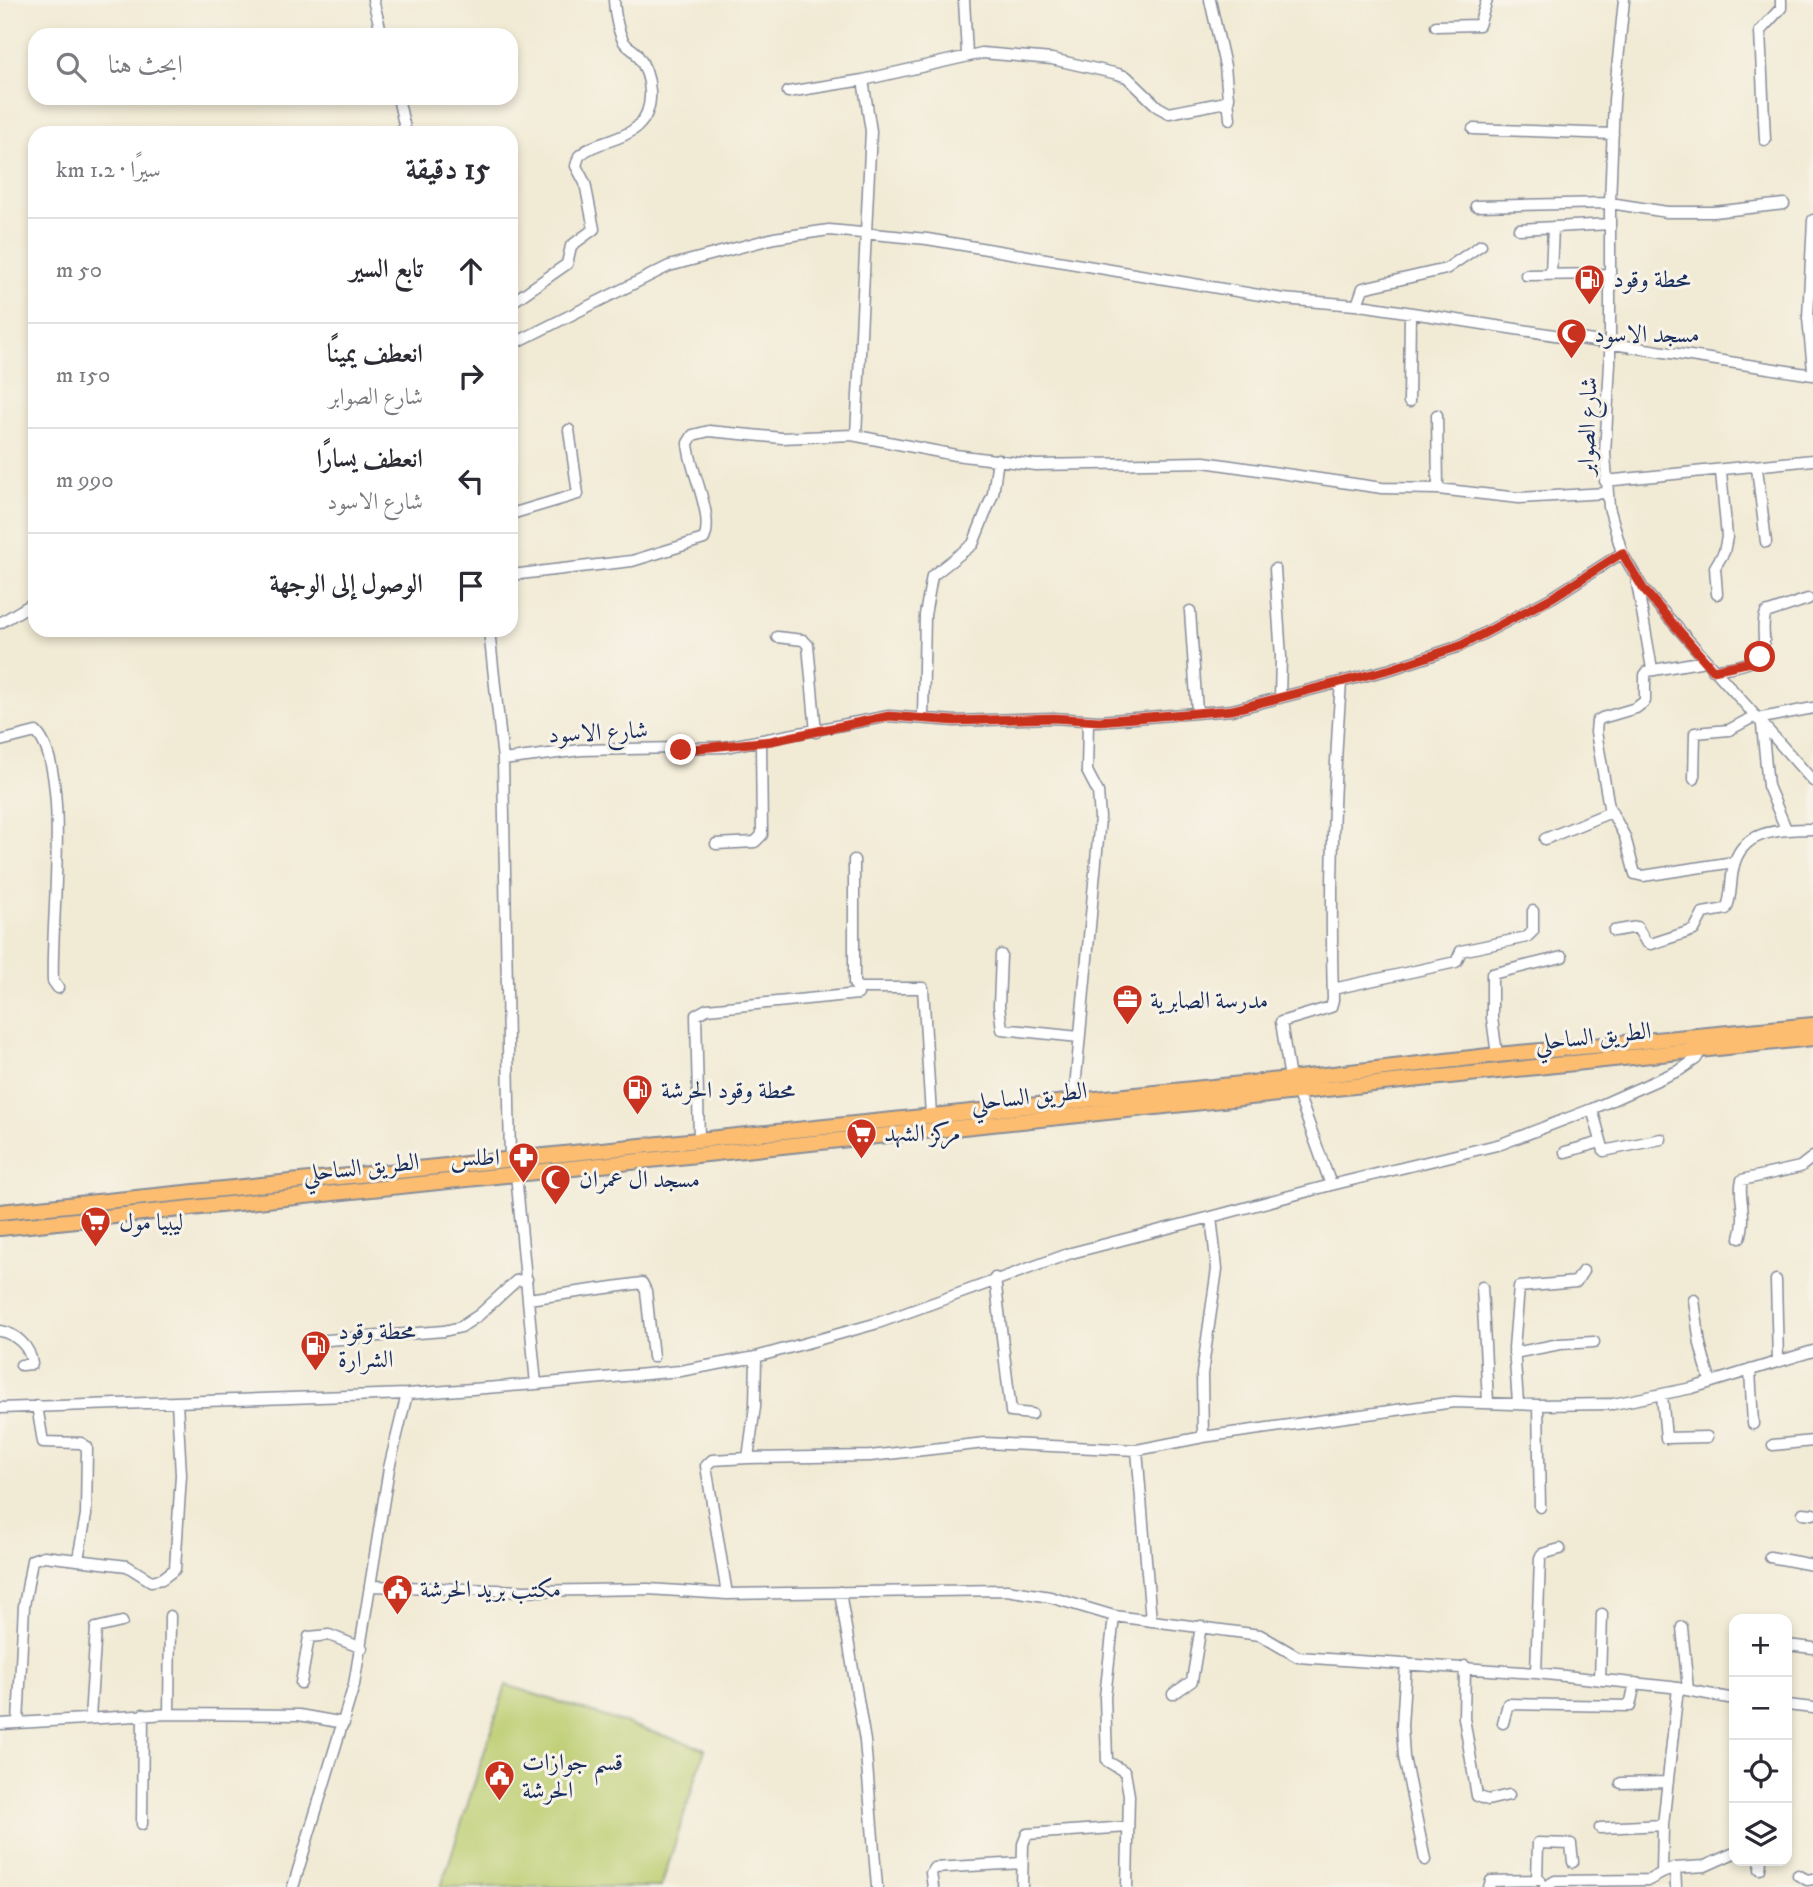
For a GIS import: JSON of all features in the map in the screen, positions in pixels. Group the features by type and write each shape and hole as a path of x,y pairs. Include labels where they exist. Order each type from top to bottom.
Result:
{"highway":[{"name":"الطريق الساحلي","path":"0,1228 516,1174 889,1127 1602,1052 1813,1025"},
{"name":"الطريق الساحلي","path":"0,1212 699,1139 889,1127 931,1115 1074,1100 1294,1085 1497,1055 1702,1048 1813,1038"}],"street":[{"path":"373,0 380,28"},
{"path":"518,298 567,264 571,246 594,229 585,183 576,166 579,156 625,135 649,114 652,99 646,77 638,55 625,43 616,19 614,0"},
{"path":"964,0 967,54"},
{"path":"1210,0 1221,43 1230,119"},
{"path":"1436,26 1479,25 1487,0"},
{"name":"شارع الصوابر","path":"1623,0 1613,134 1606,493 1622,553 1636,578 1705,661 1813,781"},
{"path":"1765,140 1760,32 1781,8 1782,0"},
{"path":"788,92 863,80 967,54 1031,56 1118,74 1136,84 1158,107 1173,113 1221,103 1229,98"},
{"path":"856,436 871,131 863,80"},
{"path":"400,105 404,126"},
{"path":"1473,129 1613,134"},
{"path":"1476,206 1611,203 1667,212 1714,212 1784,204"},
{"path":"1813,220 1808,318 1813,370"},
{"path":"1519,229 1610,224"},
{"path":"1551,274 1553,227"},
{"path":"518,342 669,266 775,238 829,230 865,232 1123,270 1283,299 1357,305 1610,346 1813,375"},
{"path":"1357,305 1363,288 1447,269 1481,245"},
{"path":"1526,275 1610,274"},
{"path":"1409,402 1410,313"},
{"path":"1437,415 1438,489"},
{"path":"518,512 578,494 569,430"},
{"path":"518,574 632,561 704,539 707,531 689,440 693,435 709,431 782,438 856,436 955,455 1036,465 1199,461 1382,488 1438,489 1519,498 1585,497 1606,493"},
{"path":"923,718 925,615 932,576 973,544 993,494 998,459"},
{"path":"1605,481 1721,472 1813,460"},
{"path":"1758,468 1766,542"},
{"path":"1717,594 1715,567 1724,552 1727,537 1721,472"},
{"name":"شارع الاسود","path":"503,760 581,750 703,749 816,732 872,718 955,721 1053,718 1088,721 1232,710 1418,661 1482,637 1553,597 1622,553"},
{"path":"1275,569 1282,657 1280,698"},
{"path":"1636,578 1652,669"},
{"path":"1713,670 1751,662 1760,657 1763,651 1766,613 1808,598"},
{"path":"0,623 28,606"},
{"path":"1190,611 1197,712"},
{"path":"490,637 503,760 510,1159"},
{"path":"777,637 803,640 808,645 816,732"},
{"path":"1705,661 1652,669 1645,675 1646,697 1642,705 1602,718 1596,725 1611,812 1625,837 1635,874 1734,862"},
{"path":"1331,1185 1294,1085 1281,1022 1331,1007 1332,798 1341,682"},
{"path":"1694,779 1695,733 1729,730 1758,720 1813,708"},
{"path":"1758,720 1768,786 1786,829"},
{"path":"1074,1100 1098,867 1100,818 1098,792 1087,771 1088,721"},
{"path":"0,741 36,732 51,762 58,803 52,917 53,981 58,988"},
{"path":"716,844 755,842 762,835 761,742"},
{"path":"1545,839 1611,812"},
{"path":"1615,932 1637,928 1646,942 1651,944 1694,930 1703,913 1726,909 1734,862 1743,845 1772,831 1813,829"},
{"path":"854,860 854,985 859,988 923,988 931,1115"},
{"path":"1333,989 1457,962 1461,951 1527,937 1533,931 1533,911"},
{"path":"1001,955 999,1006 1002,1029 1079,1037"},
{"path":"1497,1055 1492,1018 1492,974 1562,957"},
{"path":"699,1139 696,1015 707,1009 858,994"},
{"path":"0,1408 407,1394 680,1371 756,1357 878,1323 1071,1253 1501,1144 1592,1109 1680,1070 1696,1059 1702,1048"},
{"path":"1592,1109 1603,1149 1608,1152 1661,1139"},
{"path":"1565,1152 1601,1142"},
{"path":"1740,1238 1745,1217 1740,1186 1742,1180 1800,1167 1813,1157"},
{"path":"516,1174 536,1384"},
{"path":"1203,1437 1202,1374 1217,1269 1211,1217"},
{"path":"1518,1403 1514,1353 1519,1286 1576,1282 1583,1271"},
{"path":"315,1341 452,1329 479,1315 516,1282 527,1279"},
{"path":"995,1279 1010,1409 1016,1415 1032,1414"},
{"path":"1776,1280 1778,1361"},
{"path":"528,1299 642,1283 646,1291 653,1357"},
{"path":"1482,1287 1488,1402"},
{"path":"1694,1300 1700,1344 1710,1381"},
{"path":"0,1331 15,1335 26,1347 32,1364 21,1365"},
{"path":"1514,1353 1560,1344 1594,1342"},
{"path":"727,1594 706,1466 712,1460 870,1456 985,1443 1137,1450 1203,1437 1426,1404 1488,1402 1597,1405 1662,1395 1813,1351"},
{"path":"748,1458 755,1406 756,1357"},
{"path":"1750,1370 1753,1424"},
{"path":"293,1887 313,1813 344,1723 362,1648 390,1468 407,1394"},
{"path":"1662,1395 1666,1438 1707,1437"},
{"path":"18,1723 29,1565 37,1557 78,1559 129,1567 151,1581 162,1578 175,1569 181,1475 177,1402"},
{"path":"1538,1405 1540,1507"},
{"path":"37,1406 43,1442 81,1443 87,1447 86,1514 78,1559"},
{"path":"1773,1445 1813,1441"},
{"path":"1137,1450 1151,1621"},
{"path":"1536,1673 1540,1558 1542,1554 1560,1549"},
{"path":"1770,1557 1813,1565"},
{"path":"373,1586 524,1591 660,1590 727,1594 1007,1590 1050,1597 1114,1616 1260,1635 1298,1657 1536,1673 1683,1689 1729,1698"},
{"path":"840,1592 865,1741 877,1887"},
{"path":"1600,1680 1602,1614"},
{"path":"169,1714 170,1616"},
{"path":"1114,1616 1104,1697 1107,1761 1125,1772 1129,1795 1127,1887"},
{"path":"90,1718 96,1628 122,1622"},
{"path":"1172,1694 1192,1681 1202,1626"},
{"path":"1662,1873 1663,1825 1683,1689 1682,1627"},
{"path":"301,1683 309,1637 330,1635 362,1648"},
{"path":"1792,1646 1813,1648"},
{"path":"1406,1663 1402,1726 1404,1757 1425,1860"},
{"path":"1465,1667 1464,1718 1477,1796 1488,1800 1509,1795"},
{"path":"1503,1723 1505,1707 1508,1704 1630,1706 1635,1683"},
{"path":"1792,1706 1813,1708"},
{"path":"0,1724 143,1714 299,1715 344,1723"},
{"path":"142,1824 143,1714"},
{"path":"1621,1783 1668,1782"},
{"path":"1600,1828 1663,1825"},
{"path":"1022,1887 1022,1863 1027,1834 1128,1827"},
{"path":"1541,1884 1538,1843 1571,1844 1573,1862"},
{"path":"1489,1887 1491,1881 1631,1884 1649,1880 1675,1868 1704,1866 1729,1855"},
{"path":"933,1887 932,1869 1022,1863"},
{"path":"1675,1868 1675,1887"},
{"path":"1798,1875 1807,1880 1813,1879"}],"green space":[{"path":"506,1685 705,1749 661,1887 441,1887"}],"place":[{"name":"محطة وقود","path":"1590,306"},
{"name":"مسجد الاسود","path":"1571,361"},
{"name":"مدرسة الصابرية","path":"1127,1027"},
{"name":"محطة وقود الحرشة","path":"638,1117"},
{"name":"مركز الشهد","path":"861,1160"},
{"name":"اطلس","path":"523,1184"},
{"name":"مسجد ال عمران","path":"556,1206"},
{"name":"ليبيا مول","path":"96,1249"},
{"name":"محطة وقود الشرارة","path":"315,1372"},
{"name":"مكتب بريد الحرشة","path":"397,1616"},
{"name":"قسم جوازات الحرشة","path":"499,1803"}],"route":[{"path":"681,750 771,741 889,716 955,721 1053,718 1099,721 1170,713 1232,710 1391,669 1460,646 1514,620 1622,553 1644,590 1713,670 1751,662 1760,657"}]}
